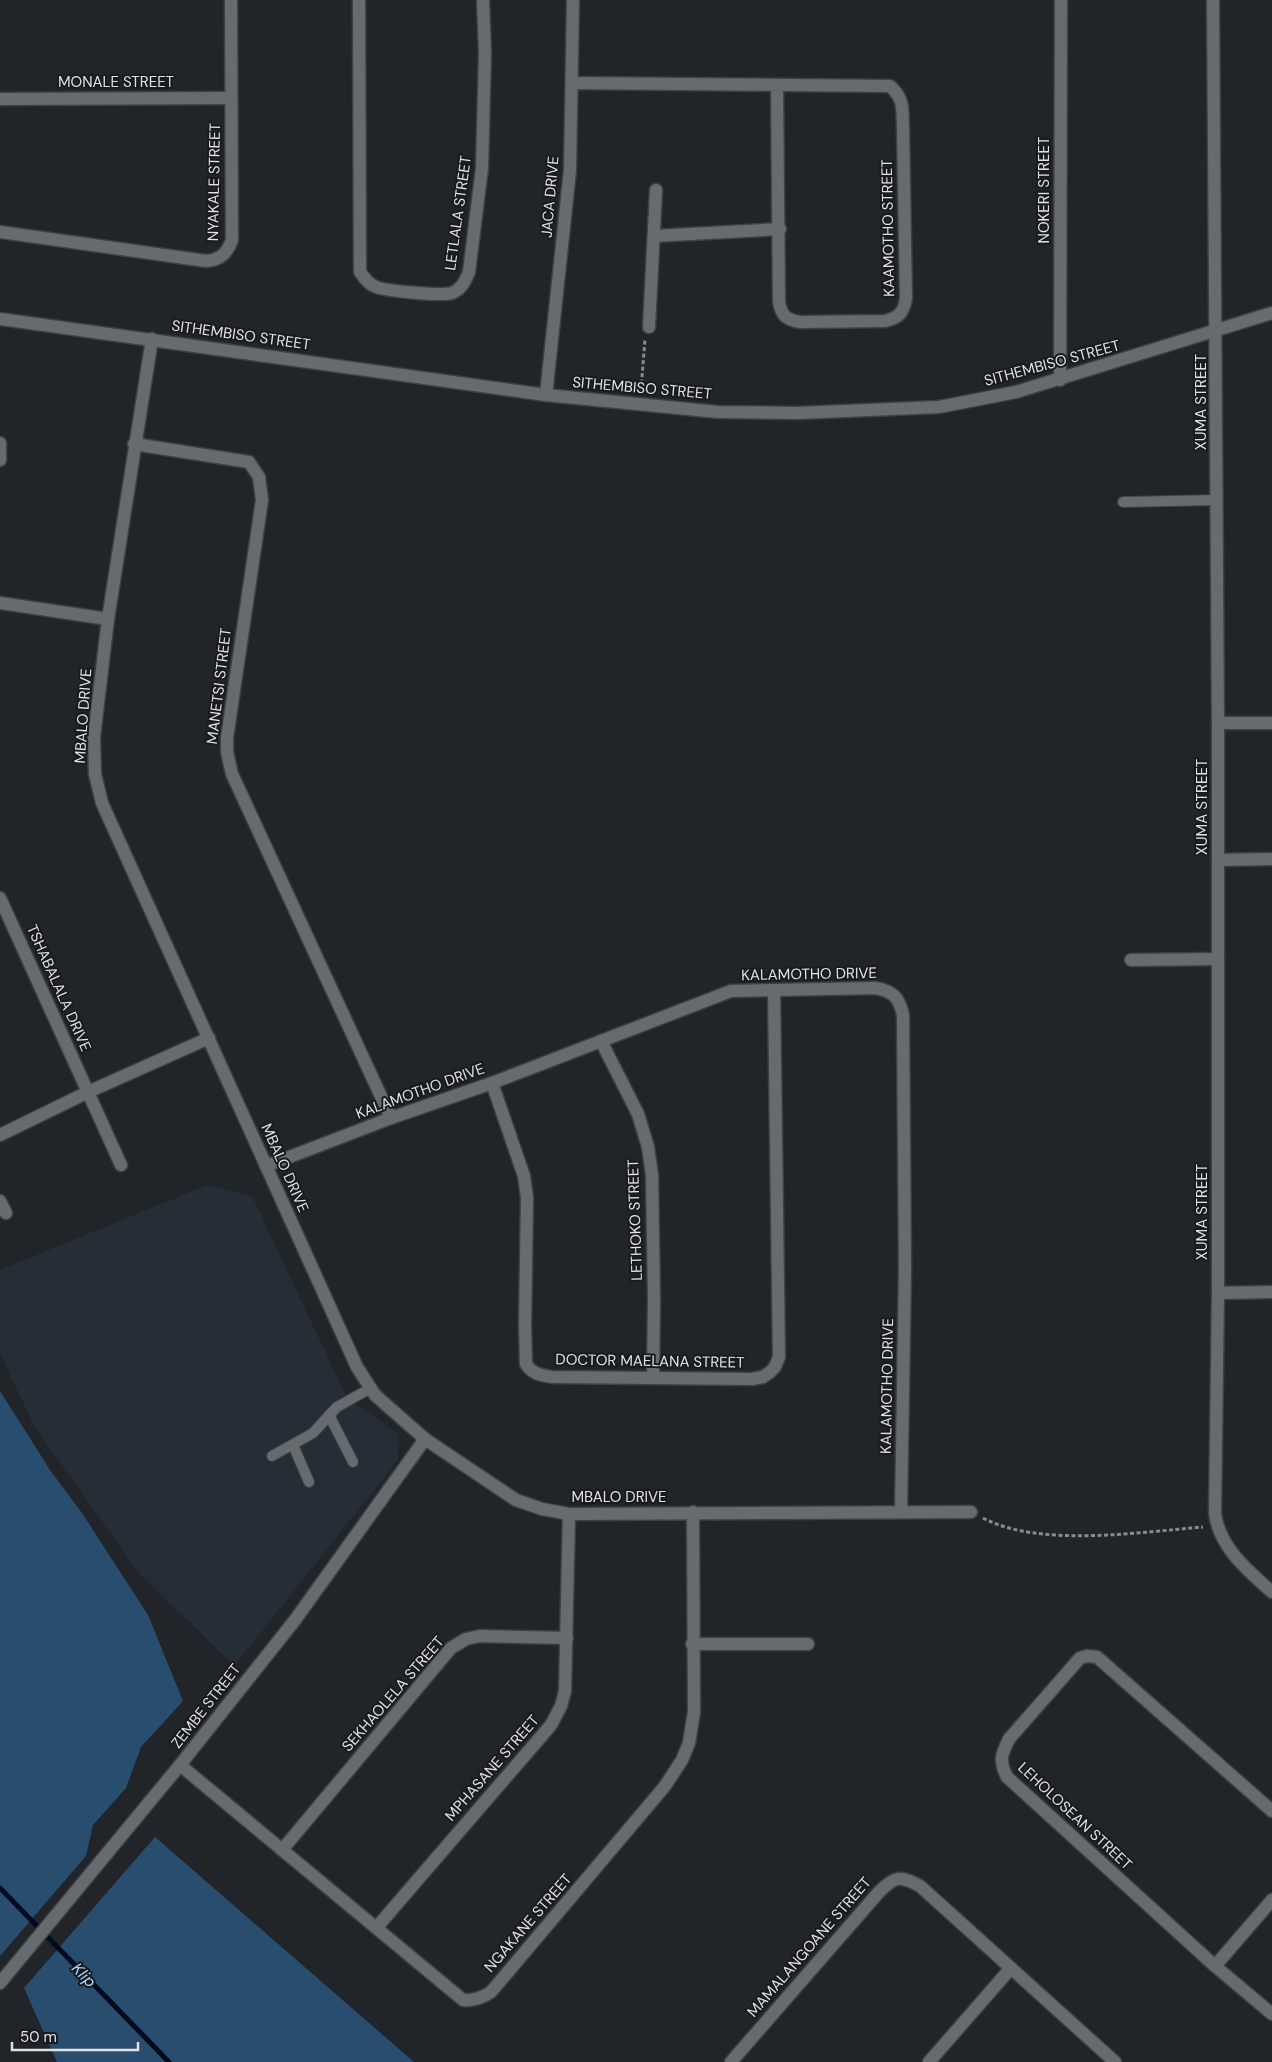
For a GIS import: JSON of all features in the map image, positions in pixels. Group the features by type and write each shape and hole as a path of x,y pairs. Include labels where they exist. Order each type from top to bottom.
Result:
{"street":[{"name":"NYAKALE STREET","path":"0,232 206,261 217,260 228,250 232,240 231,0"},
{"name":"LETLALA STREET","path":"359,0 360,272 365,279 376,287 439,295 452,293 462,287 469,272 482,168 485,53 483,0"},
{"name":"JACA DRIVE","path":"546,395 570,170 573,0"},
{"name":"NOKERI STREET","path":"1060,380 1061,0"},
{"name":"XUMA STREET","path":"1213,0 1218,723 1218,1293 1215,1505 1218,1526 1228,1548 1246,1569 1272,1592"},
{"name":"KAAMOTHO STREET","path":"572,83 890,86 899,94 902,104 903,128 906,298 901,314 895,319 885,321 800,322 788,319 782,313 780,301 777,86"},
{"name":"MONALE STREET","path":"0,99 232,98"},
{"path":"649,327 656,190"},
{"path":"654,236 780,229"},
{"name":"SITHEMBISO STREET","path":"0,319 546,395 718,412 798,414 939,407 1016,392 1060,380 1272,313"},
{"name":"MBALO DRIVE","path":"152,339 108,619 94,737 95,774 102,804 358,1367 375,1394 425,1439 516,1500 542,1509 569,1514 971,1512"},
{"path":"0,443 0,460"},
{"name":"MANETSI STREET","path":"134,444 249,462 259,477 262,500 227,738 227,752 232,774 392,1118"},
{"path":"0,603 108,619"},
{"path":"1218,723 1272,723"},
{"path":"1218,860 1272,859"},
{"name":"TSHABALALA DRIVE","path":"0,898 122,1165"},
{"path":"1131,960 1218,959"},
{"name":"KALAMOTHO DRIVE","path":"266,1166 392,1118 492,1083 731,991 874,988 885,990 898,998 903,1015 905,1260 902,1511"},
{"name":"DOCTOR MAELANA STREET","path":"492,1083 524,1176 527,1198 526,1364 532,1372 552,1377 722,1379 763,1377 775,1367 779,1357 774,991"},
{"path":"0,1135 88,1092 209,1038"},
{"name":"LETHOKO STREET","path":"601,1041 638,1114 648,1147 652,1175 653,1378"},
{"path":"0,1201 6,1213"},
{"path":"1218,1293 1272,1292"},
{"name":"ZEMBE STREET","path":"0,1983 180,1765 295,1620 425,1439"},
{"name":"NGAKANE STREET","path":"180,1765 463,2000 478,1999 491,1992 665,1786 682,1760 689,1743 694,1712 692,1644 693,1512"},
{"name":"MPHASANE STREET","path":"376,1927 551,1725 561,1706 565,1691 569,1514"},
{"name":"SEKHAOLELA STREET","path":"282,1850 451,1648 466,1640 480,1636 567,1638"},
{"path":"692,1644 808,1644"},
{"name":"LEHOLOSEAN STREET","path":"1272,1811 1097,1657 1087,1656 1080,1658 1009,1739 1002,1753 1001,1765 1007,1776 1215,1966 1272,2014"},
{"name":"MAMALANGOANE STREET","path":"731,2062 879,1892 888,1882 896,1878 907,1879 920,1886 1115,2062"},
{"path":"1215,1966 1272,1900"},
{"path":"929,2062 1011,1968"}],"lane":[{"path":"1123,502 1217,500"},
{"path":"272,1456 313,1433 336,1407 371,1388"},
{"path":"329,1415 353,1462"},
{"path":"293,1445 309,1482"}],"path":[{"path":"640,404 645,339 649,327"},
{"path":"971,1512 994,1524 1031,1532 1056,1534 1116,1536 1218,1526"}],"shaded area":[{"path":"207,1185 252,1196 347,1398 399,1434 398,1460 234,1666 139,1573 34,1426 0,1353 0,1270"},
{"path":"0,1391 50,1470 82,1513 148,1615 183,1701 141,1747 126,1788 93,1825 86,1856 0,1956"},
{"path":"155,1837 414,2062 57,2062 24,1988"}],"waterway":[{"name":"Klip","path":"0,1888 169,2062"}]}
